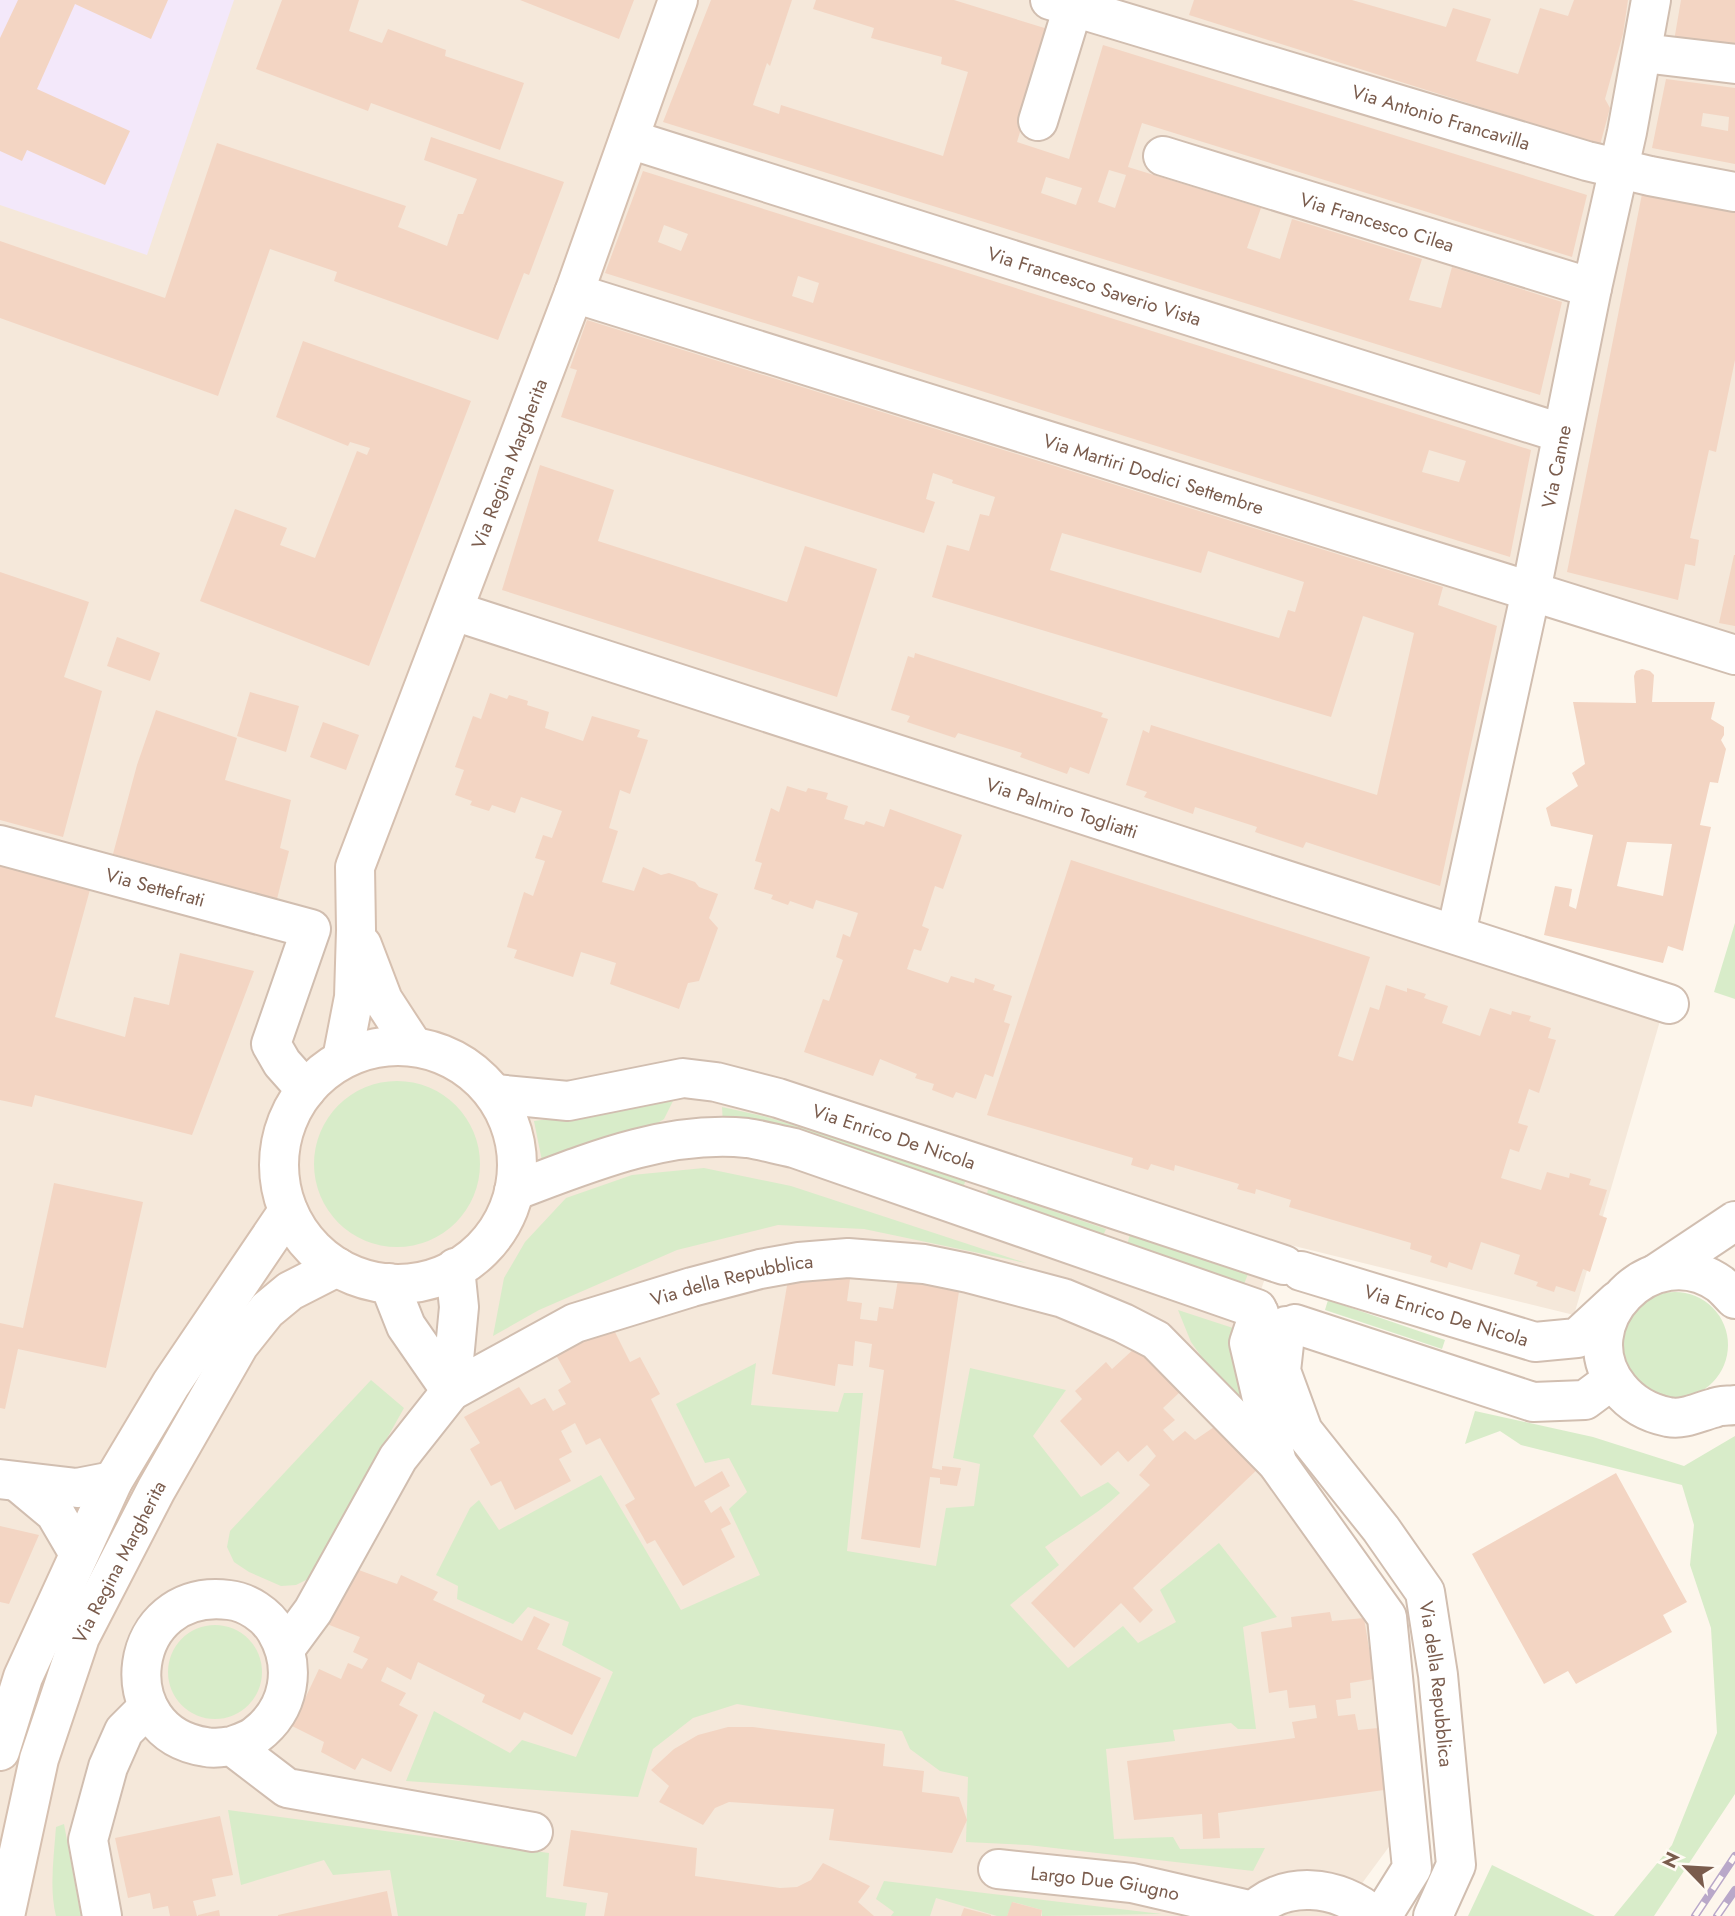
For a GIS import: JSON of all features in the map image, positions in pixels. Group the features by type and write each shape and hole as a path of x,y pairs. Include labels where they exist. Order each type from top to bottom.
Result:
{"street":[{"name":"Via Regina Margherita","path":"342,1059 354,997 355,867 573,293 678,0"},
{"name":"Via Canne","path":"1456,934 1619,170 1651,0"},
{"name":"Via Antonio Francavilla","path":"1038,121 1061,3 1155,15 1619,170 1735,192"},
{"path":"1643,53 1735,64"},
{"name":"Via Francesco Saverio Vista","path":"629,139 1561,433"},
{"name":"Via Francesco Cilea","path":"1163,156 1592,288"},
{"name":"Via Martiri Dodici Settembre","path":"573,293 1735,654"},
{"name":"Via Palmiro Togliatti","path":"454,611 1669,1004"},
{"name":"Via Settefrati","path":"0,845 311,929 271,1044 282,1063 306,1090"},
{"name":"Via Regina Margherita","path":"356,930 383,1000 413,1046"},
{"path":"413,1046 437,1052 460,1063 479,1077 495,1094 510,1124 515,1146 517,1157 514,1191 500,1226 475,1255 455,1268 420,1282 389,1283 362,1279 337,1267 317,1252 308,1243 288,1211 280,1183 280,1153 286,1124 299,1098 318,1076 342,1059 376,1047 413,1046"},
{"name":"Via Enrico De Nicola","path":"495,1094 568,1101 683,1078 716,1082 778,1098 1292,1268 1535,1342 1577,1338 1637,1282 1657,1273 1735,1221"},
{"path":"514,1191 640,1146 704,1138 747,1138 794,1148 1151,1272 1274,1318 1533,1402 1585,1400 1612,1380"},
{"name":"Via Regina Margherita","path":"0,1751 23,1677 113,1481 171,1384 288,1211"},
{"path":"1657,1273 1679,1270 1701,1274 1728,1291 1735,1245"},
{"name":"Via della Repubblica","path":"285,1648 313,1611 398,1458 452,1391 575,1323 692,1287 799,1262 885,1259 968,1273 1063,1298 1111,1317 1156,1340 1277,1463 1387,1617 1412,1868 1382,1916"},
{"name":"Via Regina Margherita","path":"5,1916 39,1759 80,1637 156,1490 239,1345 267,1310 290,1291 337,1267"},
{"path":"1273,1267 1292,1268 1311,1282 1313,1304 1308,1314 1274,1318 1254,1292 1256,1282 1273,1267"},
{"path":"452,1391 459,1307 455,1268"},
{"path":"1151,1272 1156,1340"},
{"path":"389,1283 406,1326 452,1391"},
{"path":"1620,1297 1609,1316 1604,1337 1605,1359 1612,1380 1628,1398 1647,1411 1670,1418 1694,1416 1729,1400"},
{"name":"Via della Repubblica","path":"1274,1318 1249,1343 1277,1463"},
{"name":"Via della Repubblica","path":"1274,1318 1281,1371 1303,1431 1381,1529 1425,1592 1438,1675 1456,1865 1433,1916"},
{"path":"10,1481 78,1488 113,1481"},
{"path":"10,1481 55,1513 79,1554"},
{"path":"213,1598 236,1601 258,1611 275,1628 285,1648 290,1673 285,1698 273,1719 255,1736 232,1746 207,1748 183,1741 163,1727 148,1707 140,1682 141,1657 152,1632 169,1613 190,1602 213,1598"},
{"path":"102,1916 88,1840 108,1767 124,1731 148,1707"},
{"path":"232,1746 287,1788 533,1832"},
{"name":"Largo Due Giugno","path":"998,1868 1132,1884 1251,1914"},
{"path":"14,1872 22,1916"},
{"path":"1251,1914 1273,1898 1295,1891 1318,1889 1341,1895 1362,1905 1374,1916"}],"shaded area":[{"path":"0,0 1735,0 1735,652 1520,586 1439,937 1662,1014 1574,1315 1278,1242 1242,1343 1266,1476 1375,1617 1391,1844 1338,1916 0,1916"},
{"path":"0,0 234,0 147,255 0,205"}],"green space":[{"path":"1735,923 1735,999 1714,992"},
{"path":"397,1081 429,1087 456,1105 474,1132 480,1164 474,1196 456,1223 429,1241 397,1247 365,1241 338,1223 320,1196 314,1164 320,1132 338,1105 365,1087"},
{"path":"673,1101 664,1119 642,1133 542,1161 534,1121"},
{"path":"722,1107 767,1117 966,1179 962,1191 723,1124"},
{"path":"704,1168 791,1186 1026,1263 864,1229 778,1225 677,1250 539,1310 493,1336 504,1278 525,1242 566,1198 632,1175"},
{"path":"988,1189 1106,1229 1102,1238 986,1199"},
{"path":"1130,1234 1248,1274 1244,1284 1127,1245"},
{"path":"1675,1292 1695,1296 1712,1308 1724,1325 1728,1345 1724,1365 1712,1382 1695,1394 1675,1398 1655,1394 1638,1382 1626,1365 1622,1345 1626,1325 1638,1308 1655,1296"},
{"path":"1328,1300 1445,1340 1442,1349 1325,1310"},
{"path":"1178,1310 1236,1329 1252,1408 1211,1370 1191,1342"},
{"path":"756,1363 751,1405 838,1412 844,1393 863,1393 847,1551 936,1566 946,1508 974,1506 980,1464 953,1458 970,1368 1066,1390 1033,1436 1081,1497 1108,1482 1120,1493 1045,1547 1059,1565 1010,1605 1068,1668 1123,1626 1138,1643 1176,1622 1160,1590 1219,1543 1277,1617 1243,1627 1256,1729 1238,1729 1231,1723 1173,1730 1175,1741 1106,1749 1114,1839 1173,1837 1180,1849 1265,1848 1253,1871 1028,1845 966,1842 968,1777 940,1771 910,1749 902,1731 737,1704 693,1718 653,1749 638,1797 406,1781 434,1711 510,1753 522,1740 576,1757 613,1672 562,1645 569,1622 528,1607 513,1624 457,1599 458,1586 436,1575 470,1508 479,1500 499,1530 601,1475 681,1610 760,1575 729,1509 747,1492 729,1458 705,1463 676,1404"},
{"path":"371,1380 404,1408 308,1579 296,1585 281,1586 234,1562 227,1547 230,1531"},
{"path":"1475,1411 1593,1437 1684,1466 1735,1436 1735,1794 1654,1916 1614,1916 1672,1845 1717,1733 1711,1628 1690,1565 1694,1525 1682,1485 1521,1445 1500,1431 1465,1444"},
{"path":"215,1625 233,1629 248,1639 258,1654 262,1672 258,1690 248,1705 233,1715 215,1719 197,1715 182,1705 172,1690 168,1672 172,1654 182,1639 197,1629"},
{"path":"228,1810 549,1853 546,1897 587,1903 585,1916 398,1916 390,1870 333,1875 324,1860 241,1885"},
{"path":"64,1824 81,1916 56,1916 53,1872 56,1827"},
{"path":"1492,1865 1595,1916 1468,1916"},
{"path":"884,1881 1162,1914 1042,1916 1042,1910 1013,1902 1007,1916 997,1916 936,1898 930,1916 891,1916 894,1912 876,1899"}],"building":[{"path":"18,0 168,0 151,39 75,4 37,89 130,131 105,185 27,150 22,161 0,151 0,38"},
{"path":"282,0 359,0 349,31 382,43 388,29 446,50 445,56 524,83 500,150 371,103 368,111 256,69"},
{"path":"520,0 634,0 619,39"},
{"path":"711,0 792,0 770,66 767,63 753,105 779,114 781,105 943,156 968,72 941,64 942,57 871,38 874,28 813,9 816,0 954,0 1051,30 1017,142 1069,159 1103,45 1587,195 1572,257 1142,123 1128,167 1261,208 1247,248 1280,259 1292,219 1422,259 1409,300 1441,308 1452,267 1562,302 1540,395 663,122","holes":["1109,170 1126,175 1115,208 1098,202","1046,177 1082,188 1076,205 1041,193"]},
{"path":"1194,0 1352,0 1446,27 1453,8 1491,19 1476,61 1518,74 1540,8 1568,16 1574,0 1628,0 1623,34 1605,99 1610,108 1600,145 1189,15"},
{"path":"1681,0 1735,0 1735,49 1674,41"},
{"path":"1666,79 1735,88 1735,164 1652,148","holes":["1703,113 1729,117 1728,131 1701,126"]},
{"path":"431,137 564,182 529,275 524,273 498,340 334,281 337,272 270,249 218,396 0,318 0,241 165,298 217,143 406,206 398,227 447,246 458,214 463,214 477,179 424,160"},
{"path":"643,171 1531,450 1510,557 605,273","holes":["664,225 688,234 681,251 658,242","798,276 819,283 813,303 792,296","1429,450 1466,461 1459,482 1422,472"]},
{"path":"1642,194 1735,211 1735,360 1716,452 1709,450 1690,538 1699,540 1695,566 1685,564 1678,600 1567,572"},
{"path":"587,320 1443,587 1438,605 1497,626 1440,886 1306,842 1303,848 1255,832 1257,827 1195,807 1193,814 1144,797 1147,792 1126,785 1143,730 1149,733 1151,725 1377,795 1414,633 1363,616 1331,717 932,597 947,545 969,551 980,514 989,516 995,497 952,483 953,480 933,473 926,499 935,502 924,533 561,417 577,370 570,368","holes":["1062,533 1201,573 1208,551 1304,582 1295,612 1288,610 1279,638 1050,570"]},
{"path":"303,341 471,401 369,666 200,601 235,509 287,528 280,545 315,558 357,451 367,455 370,448 350,442 348,446 276,417"},
{"path":"540,465 614,490 598,541 787,602 805,546 877,569 837,697 502,590"},
{"path":"1735,555 1735,626 1719,623"},
{"path":"0,572 89,602 64,677 102,691 63,837 0,820"},
{"path":"117,637 160,653 150,681 107,666"},
{"path":"915,653 1103,713 1101,717 1108,719 1089,774 1070,767 1067,774 1020,757 1022,753 958,733 955,738 907,722 910,716 891,710 908,656 914,658"},
{"path":"1642,669 1654,675 1652,702 1715,702 1711,719 1724,727 1721,740 1726,749 1718,783 1710,782 1700,825 1711,827 1683,951 1668,946 1663,963 1544,935 1555,886 1572,889 1569,906 1576,909 1593,835 1551,826 1546,808 1578,786 1572,773 1585,764 1573,702 1636,703 1636,671","holes":["1627,842 1672,844 1663,896 1617,886"]},
{"path":"250,692 299,706 286,752 237,736"},
{"path":"490,693 507,699 509,695 528,701 527,705 549,712 545,728 583,741 592,716 640,730 637,737 648,740 630,794 620,790 609,828 618,831 602,882 634,891 643,867 661,875 669,873 695,882 699,887 718,894 709,918 718,928 699,981 688,983 679,1009 610,984 616,963 581,952 573,977 514,958 517,950 507,947 524,892 533,896 545,861 535,858 543,835 552,838 562,811 521,797 515,813 492,805 489,811 470,805 472,801 455,795 464,770 455,767 473,716 481,719"},
{"path":"156,710 237,738 225,780 291,800 280,848 289,851 277,899 113,854 137,765"},
{"path":"323,722 359,735 346,770 310,757"},
{"path":"787,786 806,792 808,788 828,793 826,799 848,806 844,819 864,825 866,821 884,827 890,809 962,835 943,889 935,886 922,926 929,929 921,951 914,949 907,969 948,983 951,976 974,983 975,978 995,985 993,990 1012,996 1004,1022 1010,1024 993,1077 985,1074 976,1099 956,1092 953,1098 932,1090 934,1084 915,1078 917,1074 880,1059 873,1076 804,1052 823,999 829,1001 843,960 836,957 843,934 850,937 858,913 816,900 813,909 790,901 788,905 771,899 773,895 754,889 762,863 755,861 771,808 779,812"},
{"path":"1071,860 1370,957 1338,1056 1353,1061 1370,1007 1379,1010 1386,985 1407,992 1407,988 1426,994 1424,998 1448,1006 1442,1023 1480,1036 1490,1008 1511,1015 1512,1011 1531,1016 1529,1021 1551,1028 1548,1038 1556,1040 1539,1093 1529,1089 1518,1123 1528,1126 1519,1152 1510,1149 1501,1178 1541,1190 1547,1172 1569,1178 1570,1173 1591,1179 1589,1185 1607,1190 1599,1215 1607,1218 1590,1272 1583,1269 1575,1292 1556,1286 1554,1292 1536,1286 1538,1282 1514,1274 1520,1255 1481,1242 1472,1270 1449,1262 1447,1268 1430,1262 1432,1256 1410,1249 1411,1243 1289,1207 1291,1200 1256,1189 1255,1194 1237,1189 1239,1184 1175,1165 1174,1171 1151,1164 1148,1170 1131,1165 1133,1158 987,1115"},
{"path":"0,862 91,886 55,1017 125,1037 134,997 169,1005 180,953 254,971 192,1135 35,1095 32,1107 0,1100"},
{"path":"54,1183 143,1202 106,1368 18,1349 5,1409 0,1408 0,1323 23,1328"},
{"path":"790,1268 850,1279 847,1301 862,1303 860,1319 877,1321 879,1307 893,1309 899,1274 960,1285 932,1468 961,1468 957,1486 940,1484 940,1478 930,1477 920,1548 861,1539 884,1370 869,1367 872,1344 855,1341 853,1366 838,1364 835,1386 772,1374"},
{"path":"612,1326 630,1362 640,1357 660,1394 651,1399 695,1487 722,1471 730,1486 704,1501 711,1513 721,1506 731,1524 721,1529 735,1557 683,1586 655,1540 647,1544 625,1505 635,1499 600,1438 586,1445 575,1423 561,1431 572,1452 559,1459 571,1481 515,1510 501,1481 491,1486 470,1449 480,1443 464,1417 519,1387 531,1405 545,1398 553,1411 566,1404 558,1390 571,1382 556,1355"},
{"path":"1136,1347 1180,1392 1163,1408 1175,1420 1163,1430 1173,1441 1185,1431 1195,1440 1220,1423 1262,1465 1133,1588 1153,1610 1140,1623 1121,1603 1074,1648 1031,1603 1150,1485 1139,1475 1156,1456 1147,1445 1128,1462 1118,1451 1101,1466 1060,1421 1082,1399 1075,1391 1106,1362 1112,1369"},
{"path":"1616,1473 1687,1602 1663,1615 1672,1632 1576,1684 1568,1671 1544,1684 1472,1554"},
{"path":"0,1526 39,1535 9,1604 0,1602"},
{"path":"356,1569 397,1584 401,1575 438,1592 433,1600 522,1641 534,1616 550,1624 537,1649 601,1678 572,1735 524,1712 520,1720 482,1702 485,1695 418,1662 411,1680 387,1667 381,1681 406,1693 399,1705 418,1715 391,1772 362,1758 355,1770 321,1752 324,1742 292,1726 319,1669 341,1679 348,1663 362,1669 368,1659 353,1652 360,1637 327,1624"},
{"path":"1330,1612 1332,1621 1364,1618 1374,1679 1350,1683 1351,1698 1336,1700 1338,1716 1355,1714 1358,1730 1378,1728 1384,1790 1218,1813 1220,1838 1203,1839 1202,1814 1134,1820 1127,1761 1295,1738 1292,1722 1317,1718 1315,1705 1289,1708 1287,1690 1269,1693 1261,1632 1292,1627 1291,1617"},
{"path":"728,1727 753,1727 885,1744 883,1766 924,1771 922,1792 959,1797 967,1820 952,1853 829,1840 834,1809 729,1802 715,1808 703,1825 659,1802 669,1786 651,1770 674,1749 698,1735"},
{"path":"220,1816 233,1875 212,1879 216,1896 193,1901 197,1916 170,1916 168,1906 153,1909 150,1893 128,1898 115,1838"},
{"path":"571,1830 697,1848 695,1876 780,1888 797,1887 811,1880 823,1863 870,1886 858,1902 874,1916 604,1916 608,1893 563,1886"},
{"path":"387,1891 392,1916 278,1916 278,1915"},
{"path":"1012,1902 1042,1910 1041,1916 1007,1916"},
{"path":"964,1908 991,1915 991,1916 961,1916"},
{"path":"219,1910 220,1916 198,1916 198,1915"}],"railway":[{"path":"1695,1916 1735,1856"},
{"path":"1717,1916 1735,1890"}]}
